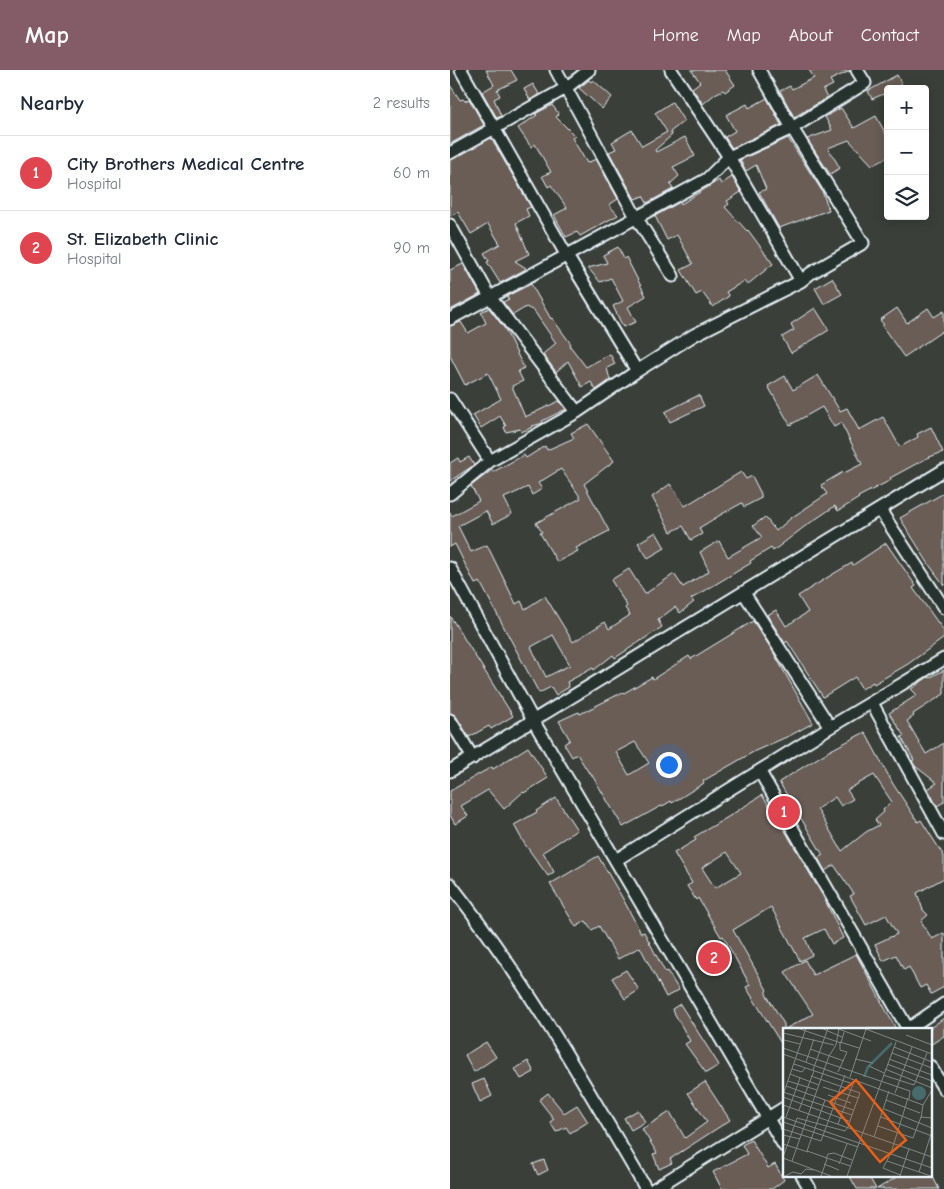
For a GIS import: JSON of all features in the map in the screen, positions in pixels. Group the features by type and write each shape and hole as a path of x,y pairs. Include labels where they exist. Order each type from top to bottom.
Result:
{"street":[{"path":"461,70 567,256 637,370"},
{"path":"556,70 636,217 673,276"},
{"path":"450,153 566,88 589,70"},
{"path":"671,70 729,157 801,281"},
{"path":"450,494 490,461 577,412 637,370 694,335 801,281 811,273 863,243 792,128 759,70"},
{"path":"450,319 706,179 729,157 792,128 864,83 857,70"},
{"path":"450,225 490,297 577,412"},
{"path":"450,399 490,461"},
{"path":"450,771 534,722 944,470"},
{"path":"880,510 944,608"},
{"path":"450,568 534,722 783,1144"},
{"path":"744,593 830,727"},
{"path":"616,860 830,727 872,704 944,659"},
{"path":"872,704 944,834"},
{"path":"450,720 473,758"},
{"path":"760,772 907,1028"},
{"path":"450,884 502,952 580,1076 646,1189"},
{"path":"909,1028 944,1004"},
{"path":"932,1069 944,1089"},
{"path":"654,1189 783,1109"},
{"path":"803,1176 810,1189"}],"building":[{"path":"486,70 511,70 517,80 497,90 500,96 494,99 501,116 497,118 482,92 494,85"},
{"path":"691,70 725,70 735,85 725,92 723,90 715,94 703,104 692,88 700,82"},
{"path":"809,70 850,71 830,80 833,85 823,90 827,98 794,117 780,91 790,86 792,89 814,78"},
{"path":"897,75 902,85 884,85 884,94 872,99 868,91"},
{"path":"589,80 591,82 593,80 612,97 602,109 579,88"},
{"path":"533,84 539,94 530,100 524,89"},
{"path":"450,85 460,100 463,99 465,101 469,99 484,125 450,144"},
{"path":"767,98 781,125 732,148 725,137 735,131 726,115 747,104 749,108"},
{"path":"672,102 684,121 670,132 672,135 655,150 656,152 685,137 695,156 673,167 679,176 670,184 673,189 647,203 643,196 635,199 609,152 616,149 612,142 632,130 642,146 667,132 655,113"},
{"path":"552,105 559,114 556,117 575,136 572,138 587,163 596,159 618,199 609,205 618,215 580,236 577,232 566,237 554,215 567,208 551,185 548,187 542,176 551,172 535,144 531,147 518,128 537,115 535,114"},
{"path":"841,108 854,128 876,116 884,131 884,159 872,165 849,140 828,148 840,168 830,174 807,139 832,130 825,117"},
{"path":"491,138 531,207 526,209 529,216 516,223 529,254 515,261 526,268 500,283 487,262 489,261 484,253 500,244 488,224 471,234 458,212 450,216 450,160"},
{"path":"788,138 822,191 829,210 779,228 759,192 766,189 756,165 746,171 740,160"},
{"path":"732,177 741,192 727,201 729,204 725,207 748,230 773,264 747,285 744,281 726,292 729,296 713,307 702,292 696,295 681,270 693,264 677,235 667,240 655,216 680,202 681,204 719,180 721,184"},
{"path":"618,247 624,259 626,257 646,296 628,307 636,322 623,327 613,306 623,301 611,278 600,282 588,268 607,263 603,255"},
{"path":"463,264 480,294 450,310 450,270"},
{"path":"832,278 842,294 824,304 815,288"},
{"path":"531,284 551,319 586,367 610,354 615,364 607,368 610,380 596,390 591,382 582,387 568,361 556,372 543,354 556,343 534,311 526,307 513,315 503,302 509,299 507,296"},
{"path":"489,308 505,329 524,368 518,371 523,381 512,386 525,417 559,401 566,409 542,421 543,423 521,432 520,429 506,432 504,427 506,426 500,416 481,428 473,415 501,399 488,373 465,385 450,356 450,326 461,322 468,333 486,323 481,312"},
{"path":"815,308 829,330 791,353 782,337 794,330 791,324"},
{"path":"897,308 907,323 928,308 934,317 944,311 944,330 904,357 882,326 884,325 880,320"},
{"path":"818,375 840,411 847,408 859,430 883,417 900,447 918,437 917,434 931,427 943,452 927,458 890,478 891,480 858,497 838,511 835,506 773,551 771,548 750,561 751,563 691,599 694,602 680,613 675,607 658,620 662,627 615,658 613,655 594,670 593,668 567,682 569,687 556,695 551,687 539,693 480,582 475,584 455,544 450,547 450,512 452,516 479,501 471,486 492,470 493,472 524,455 526,458 545,446 547,450 574,438 571,433 588,424 614,461 584,484 609,531 576,548 578,551 557,562 536,523 581,498 561,469 538,483 542,489 532,495 528,487 504,498 512,514 493,524 486,511 458,526 471,552 487,545 516,604 521,601 525,609 545,596 573,642 605,622 609,629 630,615 625,608 627,606 611,580 629,569 645,594 674,574 683,587 709,571 700,552 719,541 728,557 762,537 753,526 765,517 776,531 791,518 827,494 821,485 843,472 862,464 841,423 834,427 822,407 790,425 768,386 785,376 793,390","holes":["553,635 570,665 546,677 531,647"]},
{"path":"699,395 704,406 670,422 665,412"},
{"path":"469,457 474,465 450,481 450,463 458,458 460,462"},
{"path":"741,472 746,479 752,476 761,494 761,498 744,507 742,503 722,514 699,528 702,534 691,540 683,526 671,532 652,497 670,484 685,506"},
{"path":"944,493 944,585 900,518"},
{"path":"656,532 665,548 648,558 638,543"},
{"path":"886,543 916,586 913,588 944,631 944,638 908,664 874,684 873,682 862,689 855,677 823,697 787,641 785,643 767,615 776,610 786,626 808,612 798,596 852,563 853,565"},
{"path":"450,616 513,716 491,729 489,726 469,737 456,716 450,713"},
{"path":"753,621 772,650 813,723 755,751 703,781 704,783 672,803 671,801 623,827 590,772 577,754 572,757 564,744 570,740 559,721 579,712 580,714 652,677 653,679 689,656 691,659","holes":["635,742 649,763 629,775 616,752"]},
{"path":"944,670 944,694 913,714 914,716 907,721 926,754 944,743 944,802 937,806 928,789 937,783 915,766 912,761 914,760 901,737 904,736 889,713 917,695 911,689 928,677"},
{"path":"865,732 893,784 918,822 921,820 944,856 944,878 917,893 923,910 928,915 921,921 932,939 944,933 944,987 931,994 926,985 920,988 909,967 904,970 896,955 883,961 875,944 897,934 886,915 866,925 850,896 854,894 834,865 825,871 818,858 823,855 779,782 829,751","holes":["874,775 892,802 875,820 879,825 866,832 842,851 817,809 835,797 841,806 853,799 847,790"]},
{"path":"528,747 548,778 523,792 504,809 488,790 461,806 468,816 455,824 450,815 450,791 492,767 493,769"},
{"path":"762,795 824,898 843,938 832,944 824,929 805,938 812,955 800,961 771,907 733,930 767,990 766,994 784,1024 783,1046 746,987 750,985 723,936 721,937 698,898 696,900 687,886 692,883 674,853 696,840 694,837","holes":["727,852 741,873 715,888 702,868"]},
{"path":"556,798 577,830 543,852 554,872 548,876 524,843 514,825 537,812"},
{"path":"598,856 641,933 644,932 665,972 667,971 679,990 666,997 640,947 618,959 599,926 592,930 586,921 576,927 550,884"},
{"path":"856,954 895,1028 787,1028 813,1014 785,972 805,960 813,975"},
{"path":"626,970 639,990 625,999 612,978"},
{"path":"680,1004 719,1065 706,1073 685,1044 690,1041 672,1009"},
{"path":"944,1018 944,1036 932,1044 932,1028 930,1028"},
{"path":"486,1042 496,1057 474,1072 465,1055"},
{"path":"528,1061 534,1072 521,1079 515,1069"},
{"path":"484,1079 492,1096 480,1102 472,1084"},
{"path":"705,1082 730,1120 670,1159 672,1163 659,1169 653,1154 657,1153 642,1129 670,1112 685,1138 707,1122 688,1093"},
{"path":"548,1093 564,1113 577,1105 588,1122 570,1133 566,1127 556,1132 550,1122 554,1119 539,1100"},
{"path":"638,1110 645,1122 631,1130 624,1118"},
{"path":"751,1140 768,1168 775,1164 784,1180 772,1189 722,1189 713,1172 747,1154 742,1145"},
{"path":"544,1160 548,1170 538,1175 533,1164"},
{"path":"932,1175 939,1189 877,1189 898,1176"},
{"path":"850,1176 869,1176 876,1189 857,1189"}],"place":[{"name":"City Brothers Medical Centre","path":"784,812"},
{"name":"St. Elizabeth Clinic","path":"714,958"}]}
